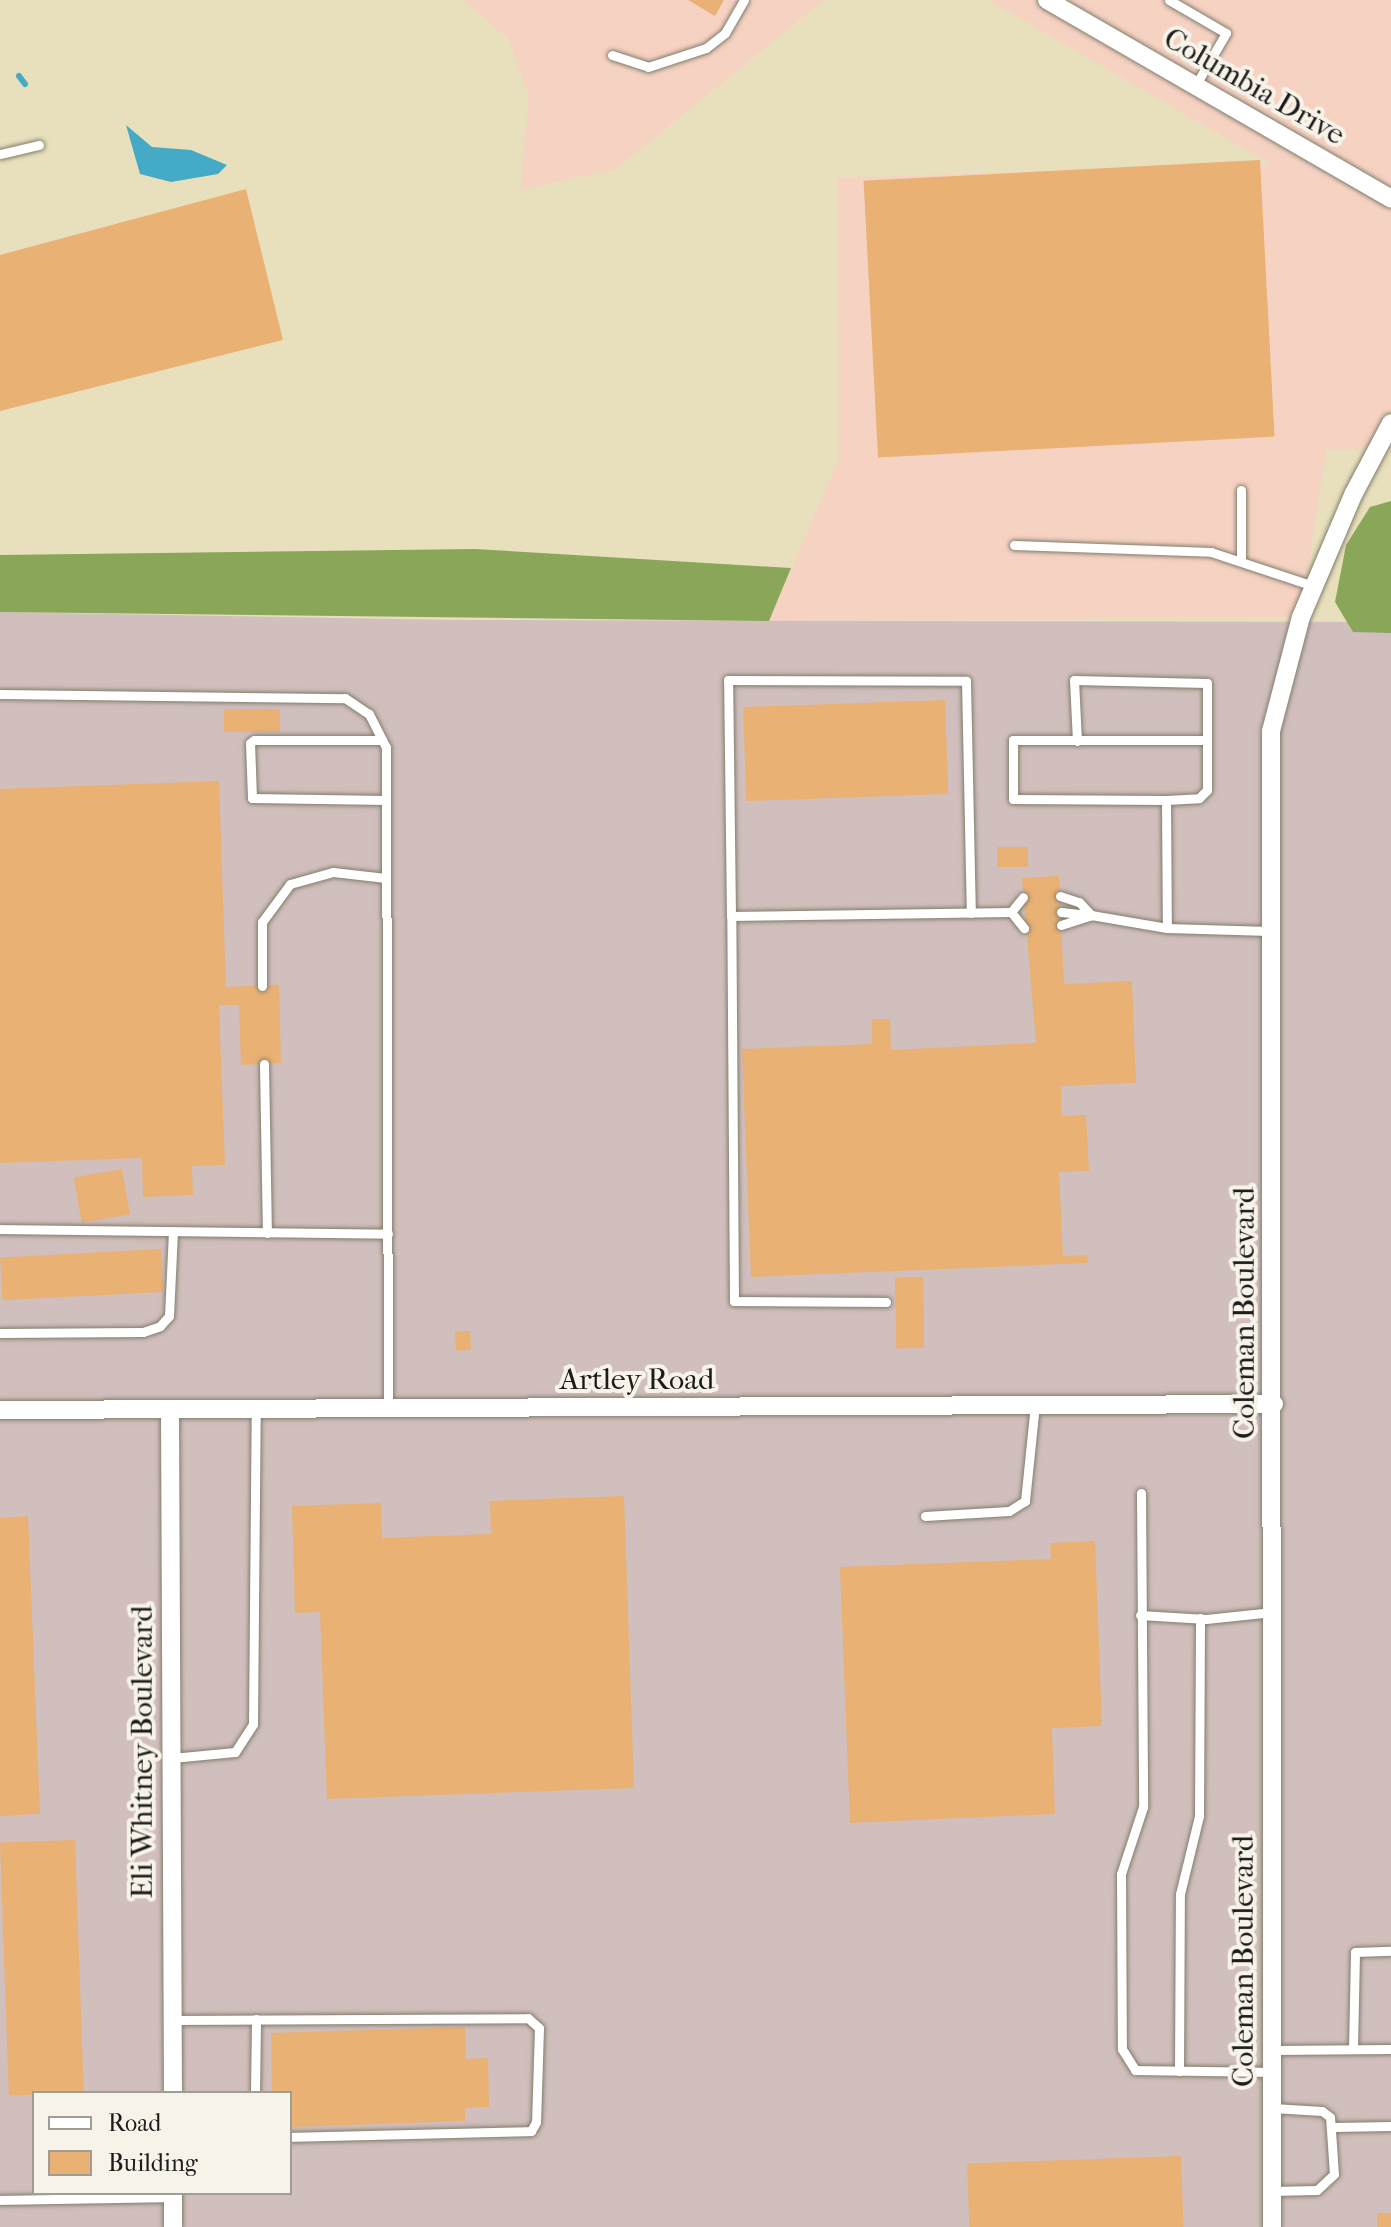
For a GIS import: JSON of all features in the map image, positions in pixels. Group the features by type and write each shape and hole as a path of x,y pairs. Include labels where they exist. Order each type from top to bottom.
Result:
{"street":[{"name":"Columbia Drive","path":"1047,0 1391,199"},
{"name":"Coleman Boulevard","path":"1272,2227 1274,1404 1269,931 1271,731 1301,617 1391,423"},
{"name":"Artley Road","path":"0,1410 1274,1404"},
{"name":"Eli Whitney Boulevard","path":"170,1410 173,2091"},
{"path":"173,2195 173,2227"}],"lane":[{"path":"612,55 648,67 706,48 725,33 744,0"},
{"path":"1169,0 1226,33 1195,86"},
{"path":"0,154 39,145"},
{"path":"1241,490 1241,559"},
{"path":"1014,545 1211,552 1241,559 1314,586"},
{"path":"886,1302 734,1301 728,680 966,681 971,913"},
{"path":"1077,741 1074,680 1207,683 1207,740 1207,790 1199,798 1013,799 1013,740 1077,741 1207,740"},
{"path":"0,694 345,698 369,714 382,740 386,800 388,1409"},
{"path":"382,740 250,743 252,798 386,800"},
{"path":"1166,800 1167,928"},
{"path":"262,986 262,922 290,884 333,872 386,878"},
{"path":"1060,896 1079,902 1091,915"},
{"path":"1011,912 1023,897"},
{"path":"1011,912 1024,928"},
{"path":"731,916 1024,912"},
{"path":"1061,912 1167,928 1269,931"},
{"path":"1061,925 1091,915"},
{"path":"264,1064 267,1233"},
{"path":"0,1229 388,1234"},
{"path":"0,1333 143,1332 160,1326 169,1316 173,1231"},
{"path":"925,1516 1009,1511 1025,1501 1035,1405"},
{"path":"172,1758 235,1752 253,1724 256,1410"},
{"path":"1141,1493 1143,1807 1121,1874 1122,2049 1135,2070 1272,2072"},
{"path":"1140,1615 1200,1618 1273,1612"},
{"path":"1179,2071 1181,1885 1199,1816 1200,1618"},
{"path":"1353,2049 1355,1952 1391,1951"},
{"path":"173,2020 528,2018 539,2028 536,2122 531,2131 292,2137"},
{"path":"255,2091 256,2019"},
{"path":"1272,2050 1391,2049"},
{"path":"1272,2108 1322,2111 1334,2127 1334,2174 1317,2190 1272,2191"},
{"path":"1334,2127 1391,2126"},
{"path":"0,2200 173,2195"}],"shaded area":[{"path":"464,0 824,0 616,169 520,190 529,96 509,40"},
{"path":"988,0 1391,0 1391,450 1326,450 1301,617 769,621 839,459 838,178 1271,164"},
{"path":"0,612 452,620 1391,622 1391,2227 0,2227"}],"green space":[{"path":"1391,501 1391,633 1353,632 1335,602 1346,545 1370,507"},
{"path":"475,549 791,568 769,621 0,612 0,555"}],"water":[{"path":"126,125 152,147 191,150 227,165 218,174 171,182 140,174"}],"building":[{"path":"688,0 724,0 715,16"},
{"path":"1260,160 1274,437 878,457 864,181"},
{"path":"246,189 283,340 0,411 0,255"},
{"path":"945,700 948,794 746,801 743,707"},
{"path":"224,709 280,709 280,732 224,732"},
{"path":"219,781 226,987 279,985 281,1063 241,1065 239,1005 219,1005 225,1165 192,1166 193,1195 143,1197 142,1158 0,1163 0,789"},
{"path":"997,847 1028,847 1028,867 997,867"},
{"path":"1059,876 1064,984 1132,981 1136,1083 1061,1086 1062,1116 1086,1115 1089,1171 1059,1172 1063,1256 1087,1255 1088,1263 751,1277 742,1049 872,1044 872,1019 890,1019 891,1050 1036,1043 1022,878"},
{"path":"122,1169 130,1214 82,1223 74,1178"},
{"path":"161,1249 163,1292 2,1300 0,1257"},
{"path":"895,1277 923,1277 924,1348 896,1348"},
{"path":"470,1331 471,1350 456,1351 455,1332"},
{"path":"624,1496 634,1788 327,1799 320,1612 295,1613 292,1506 381,1503 382,1538 491,1534 490,1501"},
{"path":"28,1516 40,1814 0,1816 0,1518"},
{"path":"1095,1541 1102,1726 1052,1728 1055,1814 850,1823 840,1567 1051,1559 1050,1543"},
{"path":"75,1840 84,2091 32,2091 32,2095 9,2095 0,1843"},
{"path":"465,2027 466,2059 488,2058 489,2107 465,2108 465,2121 292,2127 292,2091 272,2091 271,2033"},
{"path":"1181,2156 1183,2227 969,2227 967,2163"},
{"path":"1377,2213 1391,2213 1391,2227 1377,2227"}],"waterway":[{"path":"19,76 25,84"}]}
